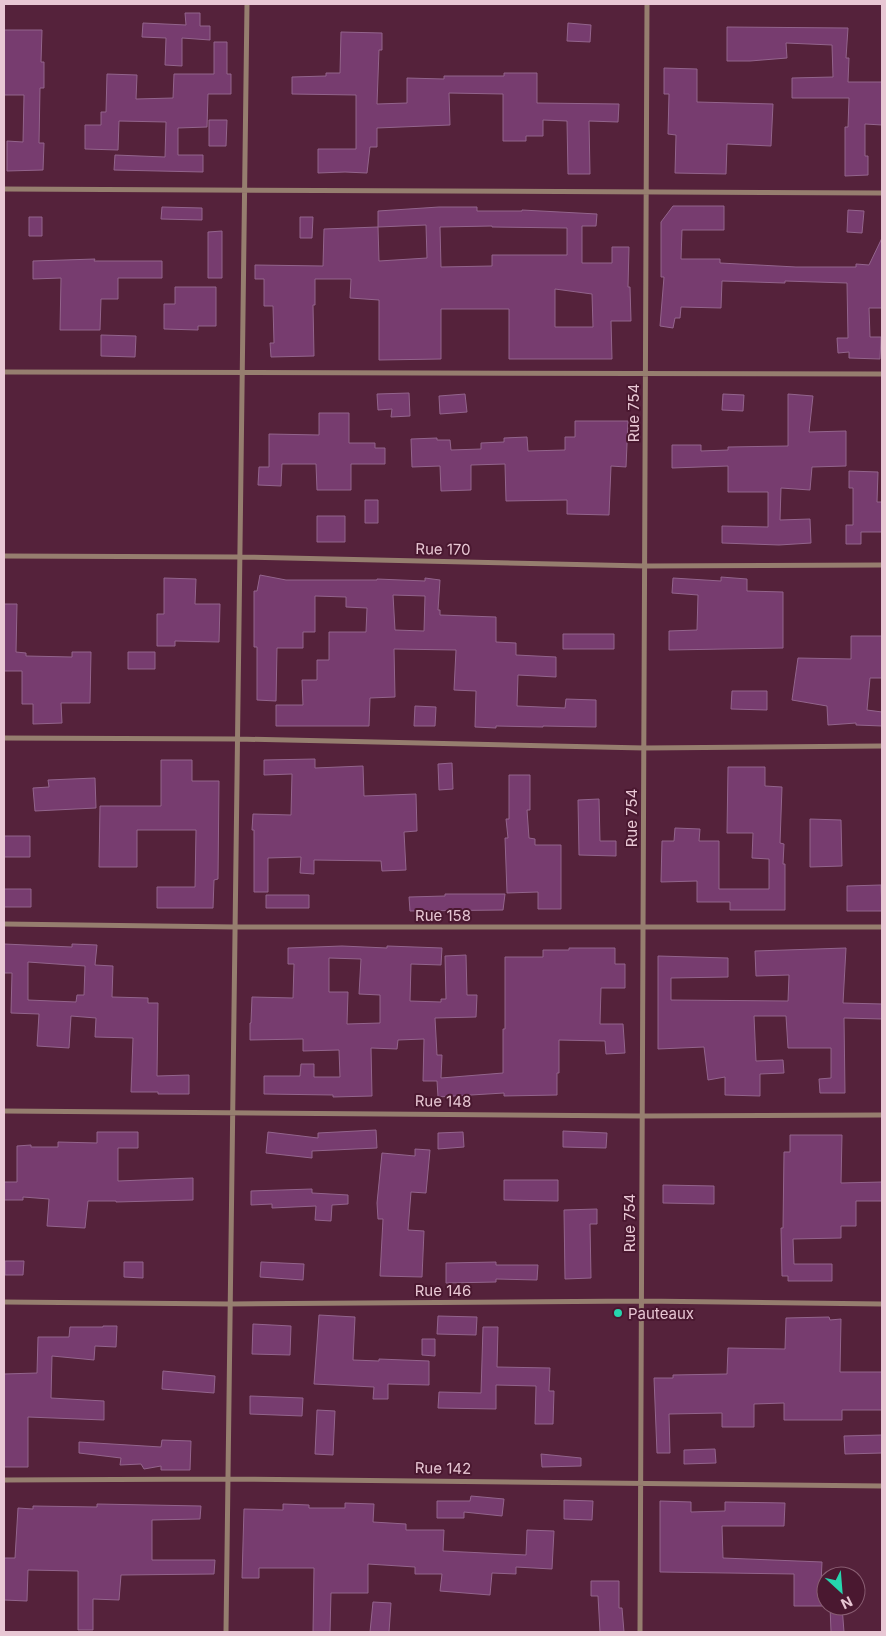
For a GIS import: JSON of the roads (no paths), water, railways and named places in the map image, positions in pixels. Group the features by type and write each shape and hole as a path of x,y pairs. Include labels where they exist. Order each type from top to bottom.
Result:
{"street":[{"path":"226,1632 247,4"},
{"name":"Rue 754","path":"640,1632 647,4"},
{"path":"4,189 882,193"},
{"path":"4,372 882,374"},
{"name":"Rue 170","path":"4,556 240,558 645,566 882,565"},
{"path":"4,738 238,739 644,748 882,746"},
{"name":"Rue 158","path":"4,924 235,927 882,927"},
{"name":"Rue 148","path":"4,1111 642,1116 882,1115"},
{"name":"Rue 146","path":"4,1302 230,1304 641,1301 882,1304"},
{"name":"Rue 142","path":"4,1480 228,1479 882,1486"}],"place":[{"name":"Pauteaux","path":"618,1313"}]}
